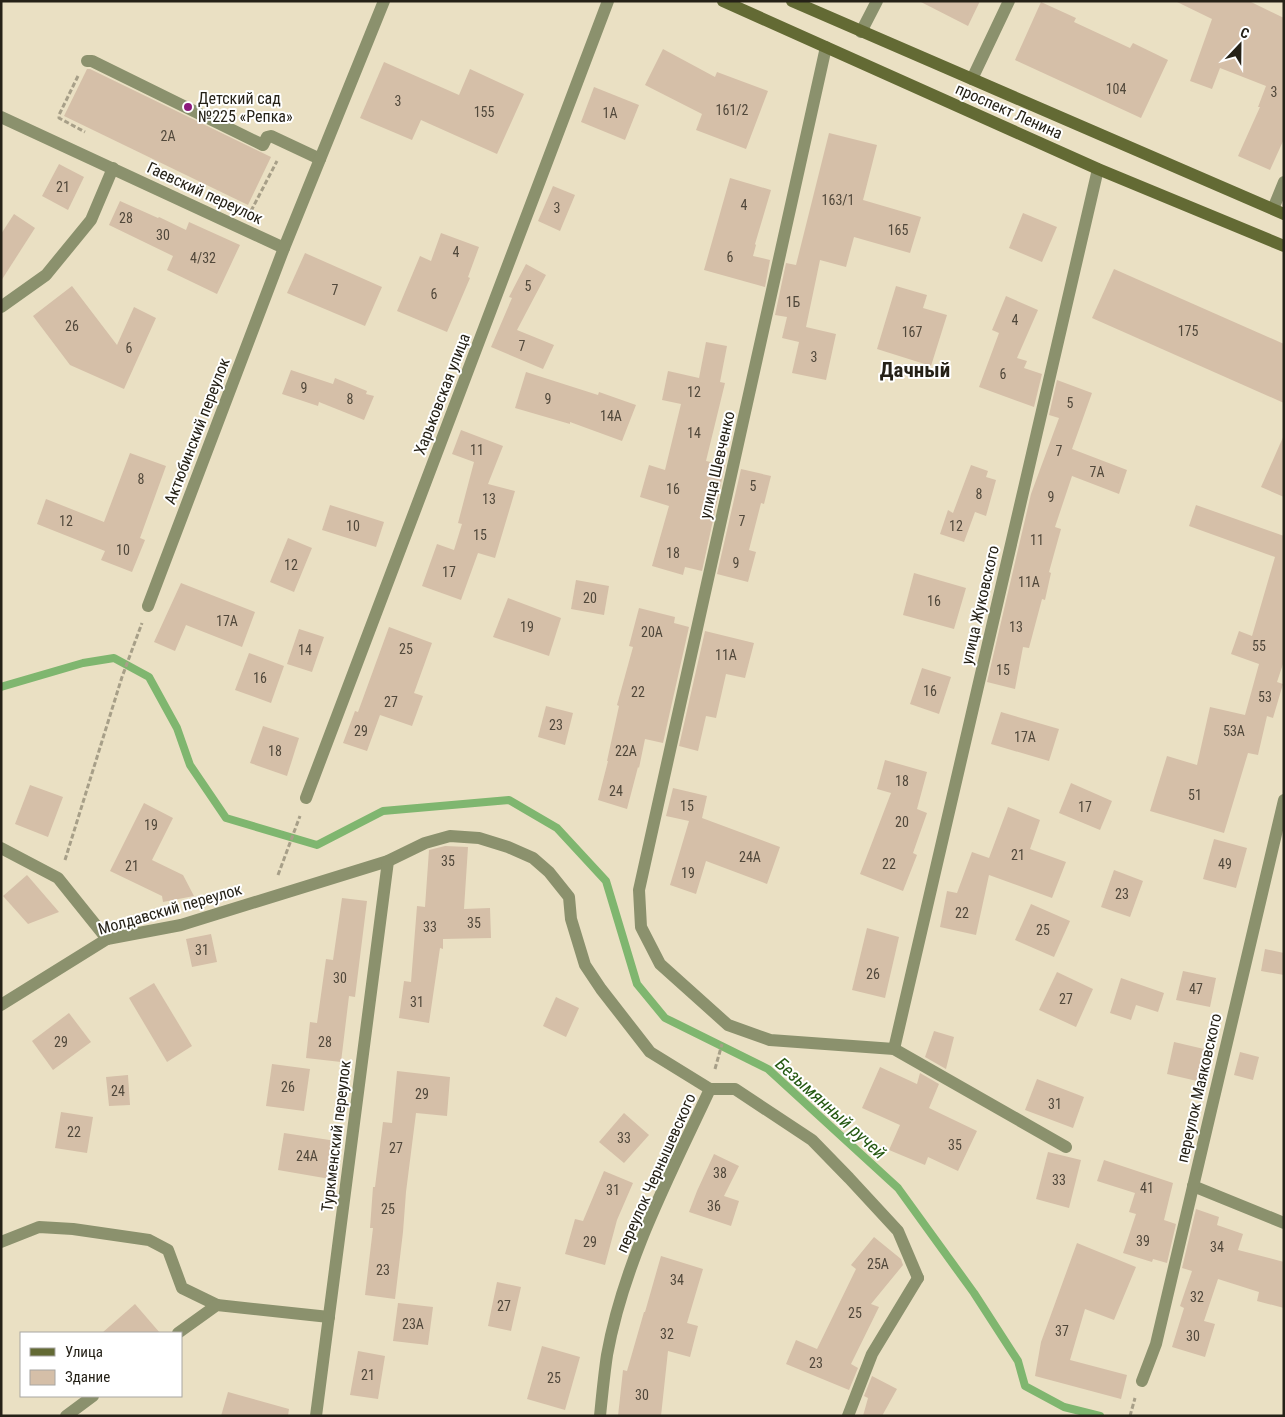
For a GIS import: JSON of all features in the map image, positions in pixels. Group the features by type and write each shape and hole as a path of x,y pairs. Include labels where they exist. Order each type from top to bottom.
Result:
{"main road":[{"name":"проспект Ленина","path":"723,1 1098,169 1284,246"},
{"name":"проспект Ленина","path":"792,1 1278,212"}],"street":[{"name":"Актюбинский переулок","path":"148,606 284,248 384,1"},
{"name":"Харьковская улица","path":"306,798 608,1"},
{"path":"861,32 877,1"},
{"path":"972,79 1008,1"},
{"name":"улица Шевченко","path":"728,1026 660,964 641,926 639,890 826,47"},
{"path":"87,61 92,61 263,145 267,137 271,136 320,159"},
{"name":"Гаевский переулок","path":"1,117 284,248"},
{"path":"1,307 46,275 91,220 113,168"},
{"name":"улица Жуковского","path":"894,1049 1098,169"},
{"path":"1278,212 1284,182"},
{"name":"переулок Маяковского","path":"1142,1381 1156,1344 1284,800"},
{"name":"Молдавский переулок","path":"1,1005 107,939 181,925 388,861 425,843 450,836 479,838 508,847 533,858 548,872 569,897 571,919 585,964 600,989 650,1052 710,1089"},
{"path":"1,848 58,878 107,939"},
{"name":"Туркменский переулок","path":"316,1416 388,861"},
{"path":"728,1026 770,1040 894,1049 1066,1147"},
{"path":"710,1089 735,1089 812,1140 898,1232 918,1278 872,1354 848,1416"},
{"name":"переулок Чернышевского","path":"600,1416 608,1355 620,1304 641,1240 710,1089"},
{"path":"1193,1186 1284,1223"},
{"path":"1,1242 39,1227 73,1229 149,1240 168,1250 182,1288 217,1305 329,1317"},
{"path":"179,1332 217,1305"},
{"path":"66,1416 92,1397"}],"path":[{"path":"87,61 59,118 89,134"},
{"path":"247,210 251,211 253,208 280,153"},
{"path":"58,878 71,843 122,677 148,606"},
{"path":"286,853 302,810"},
{"path":"710,1089 728,1026"},
{"path":"1130,1416 1133,1401"}],"building":[{"path":"919,1 980,1 968,26"},
{"path":"1175,1 1249,1 1284,18 1284,139 1270,170 1238,156 1260,107 1258,107 1266,86 1220,68 1212,89 1190,81 1212,19"},
{"path":"1041,2 1076,18 1074,22 1130,48 1133,43 1168,60 1141,118 1015,60"},
{"path":"663,49 715,77 717,72 768,91 746,149 696,130 702,114 645,85"},
{"path":"384,62 459,95 470,69 524,94 497,154 421,120 412,140 360,118"},
{"path":"87,69 271,157 248,205 64,116"},
{"path":"594,87 639,105 625,140 581,122"},
{"path":"829,133 877,145 863,200 921,217 910,253 854,237 846,267 820,260 806,327 836,334 826,380 792,373 799,342 782,338 787,317 775,315 786,263 796,265"},
{"path":"59,164 84,177 68,210 42,196"},
{"path":"730,178 771,190 753,256 770,260 765,287 704,270"},
{"path":"553,186 575,195 560,231 538,221"},
{"path":"120,201 186,230 189,222 240,245 217,294 167,270 173,256 109,225"},
{"path":"1023,213 1057,227 1042,262 1009,248"},
{"path":"14,214 35,228 1,281 1,234"},
{"path":"441,233 479,247 468,277 470,278 447,332 397,311 420,256 431,261"},
{"path":"305,253 382,287 365,326 287,293"},
{"path":"526,264 546,275 517,330 554,345 543,369 491,347 512,298 509,297"},
{"path":"1114,269 1284,344 1284,403 1092,318"},
{"path":"72,286 117,345 134,307 156,318 124,389 70,365 33,316"},
{"path":"896,286 927,295 923,308 947,315 931,366 877,349"},
{"path":"1006,296 1038,310 1017,358 1027,361 1024,368 1042,374 1034,407 979,387 999,333 992,330"},
{"path":"706,342 727,346 720,382 725,383 706,461 725,465 702,571 685,567 683,575 652,566 669,506 640,497 649,465 665,470 681,404 662,400 668,371 699,378"},
{"path":"291,370 333,384 335,378 367,391 366,394 374,396 364,420 319,402 318,406 282,394"},
{"path":"526,372 598,395 599,392 636,405 622,441 570,422 570,424 515,408"},
{"path":"1057,380 1092,393 1072,449 1127,470 1119,494 1072,476 1055,527 1061,529 1049,572 1051,573 1045,600 1042,599 1029,648 1023,647 1015,689 987,682 1031,494 1059,418 1049,415"},
{"path":"461,430 503,446 488,484 515,491 495,558 478,553 461,600 422,586 437,544 454,550 462,524 458,523 474,462 452,454"},
{"path":"1284,435 1284,497 1261,487"},
{"path":"130,453 166,466 140,538 145,540 132,572 101,560 105,551 37,524 46,499 104,522"},
{"path":"971,465 988,471 986,477 996,480 986,516 975,512 964,542 940,534 948,510 953,513"},
{"path":"741,469 771,476 764,504 761,503 749,550 756,552 748,582 717,574"},
{"path":"330,505 384,522 376,547 322,530"},
{"path":"1196,505 1284,536 1284,661 1277,682 1283,684 1273,718 1267,716 1258,755 1248,753 1224,833 1150,811 1167,756 1197,765 1210,707 1245,715 1259,664 1231,654 1239,631 1252,636 1275,557 1189,526"},
{"path":"288,538 312,548 294,592 270,582"},
{"path":"914,573 966,588 954,629 903,615"},
{"path":"576,580 609,586 604,615 571,609"},
{"path":"181,583 255,612 242,647 186,625 175,651 154,642"},
{"path":"508,598 561,618 549,656 493,637"},
{"path":"639,608 675,617 674,623 689,627 663,743 645,739 627,809 598,800 619,706 617,705 633,647 629,646"},
{"path":"389,627 432,643 414,693 423,696 412,726 380,715 367,751 343,743 355,711 358,712"},
{"path":"299,629 324,637 312,672 287,664"},
{"path":"705,631 754,643 745,678 726,674 716,718 706,716 698,751 679,746"},
{"path":"249,653 284,666 271,703 235,690"},
{"path":"922,668 951,677 939,714 910,704"},
{"path":"546,706 573,713 565,745 538,737"},
{"path":"1001,712 1059,729 1049,761 991,744"},
{"path":"263,726 299,738 287,776 250,763"},
{"path":"885,760 927,772 917,809 927,813 913,853 917,855 903,891 860,874 891,793 877,789"},
{"path":"1071,783 1112,801 1100,830 1059,813"},
{"path":"30,785 63,797 48,837 15,824"},
{"path":"673,788 707,796 702,818 780,847 767,884 706,861 696,894 670,885 689,821 666,816"},
{"path":"144,803 173,818 152,860 183,875 194,896 163,902 162,896 110,871"},
{"path":"1008,807 1040,820 1030,849 1066,862 1052,898 989,875 976,935 940,927 947,891 957,893 972,852 989,858"},
{"path":"1214,839 1247,848 1236,888 1203,879"},
{"path":"445,846 468,847 464,909 490,908 491,938 443,939 443,949 440,948 429,1023 399,1018 404,981 411,982 417,906 425,907 429,850"},
{"path":"1114,870 1143,881 1130,917 1101,907"},
{"path":"27,875 59,912 28,924 3,896"},
{"path":"342,898 367,901 355,997 349,996 341,1062 306,1058 310,1022 317,1023 326,959 333,960"},
{"path":"1031,904 1070,921 1054,957 1015,940"},
{"path":"867,928 899,937 885,998 852,990"},
{"path":"211,934 217,962 192,967 186,939"},
{"path":"1265,949 1284,953 1284,975 1261,971"},
{"path":"1183,971 1216,978 1210,1007 1176,1000"},
{"path":"1057,972 1093,989 1076,1027 1039,1010"},
{"path":"1121,978 1164,993 1158,1012 1136,1005 1131,1020 1110,1013"},
{"path":"154,983 192,1046 167,1062 129,998"},
{"path":"556,997 579,1008 566,1037 543,1026"},
{"path":"69,1013 91,1042 53,1070 32,1041"},
{"path":"934,1031 954,1037 946,1069 925,1057"},
{"path":"1174,1042 1204,1049 1197,1081 1167,1074"},
{"path":"1240,1052 1259,1057 1253,1080 1234,1075"},
{"path":"272,1064 310,1069 304,1111 266,1106"},
{"path":"880,1067 917,1084 920,1073 939,1084 929,1108 977,1131 958,1171 928,1157 925,1165 889,1150 900,1125 862,1108"},
{"path":"397,1071 450,1077 447,1116 416,1113 395,1299 365,1295 373,1228 370,1228 373,1187 375,1187 383,1122 392,1123"},
{"path":"128,1075 130,1105 109,1106 106,1077"},
{"path":"1037,1079 1084,1097 1073,1128 1025,1110"},
{"path":"61,1112 93,1117 87,1153 55,1148"},
{"path":"624,1113 649,1135 624,1163 599,1142"},
{"path":"284,1133 336,1141 330,1179 278,1170"},
{"path":"1048,1152 1081,1160 1069,1208 1036,1199"},
{"path":"714,1154 739,1166 724,1196 739,1201 731,1226 689,1212"},
{"path":"1104,1160 1173,1183 1164,1220 1176,1224 1167,1263 1153,1259 1152,1262 1123,1253 1136,1214 1129,1212 1135,1193 1097,1181"},
{"path":"604,1171 633,1183 617,1220 605,1265 565,1254 575,1219 583,1221"},
{"path":"1196,1209 1219,1217 1217,1225 1243,1234 1238,1250 1284,1262 1284,1308 1257,1301 1259,1292 1218,1279 1204,1321 1215,1324 1205,1357 1172,1347 1184,1308 1180,1306 1192,1271 1182,1268"},
{"path":"874,1237 901,1259 903,1265 871,1304 879,1307 851,1364 858,1368 849,1390 786,1364 796,1340 817,1349 856,1269 851,1265"},
{"path":"1077,1243 1136,1267 1114,1320 1085,1309 1070,1360 1127,1375 1121,1399 1035,1376 1041,1342"},
{"path":"661,1256 703,1269 687,1323 698,1326 690,1357 668,1351 661,1416 618,1416 623,1370 627,1371"},
{"path":"497,1282 521,1287 511,1331 488,1326"},
{"path":"398,1303 433,1307 428,1345 393,1341"},
{"path":"135,1304 159,1332 103,1332"},
{"path":"542,1346 580,1357 565,1410 527,1399"},
{"path":"358,1351 385,1356 378,1399 350,1395"},
{"path":"872,1376 897,1389 882,1416 863,1416 868,1398 864,1396"},
{"path":"228,1392 289,1409 288,1416 221,1416"}],"waterway":[{"name":"Безымянный ручей","path":"1,687 83,663 114,658 149,677 177,728 190,765 226,818 317,845 383,811 509,800 557,828 606,881 637,984 665,1018 768,1069 898,1188 974,1293 1018,1361 1025,1386 1064,1407 1100,1416"}],"place":[{"name":"Детский сад №225 «Репка»","path":"188,107"}],"district":[{"name":"Дачный","path":"915,370"}]}
